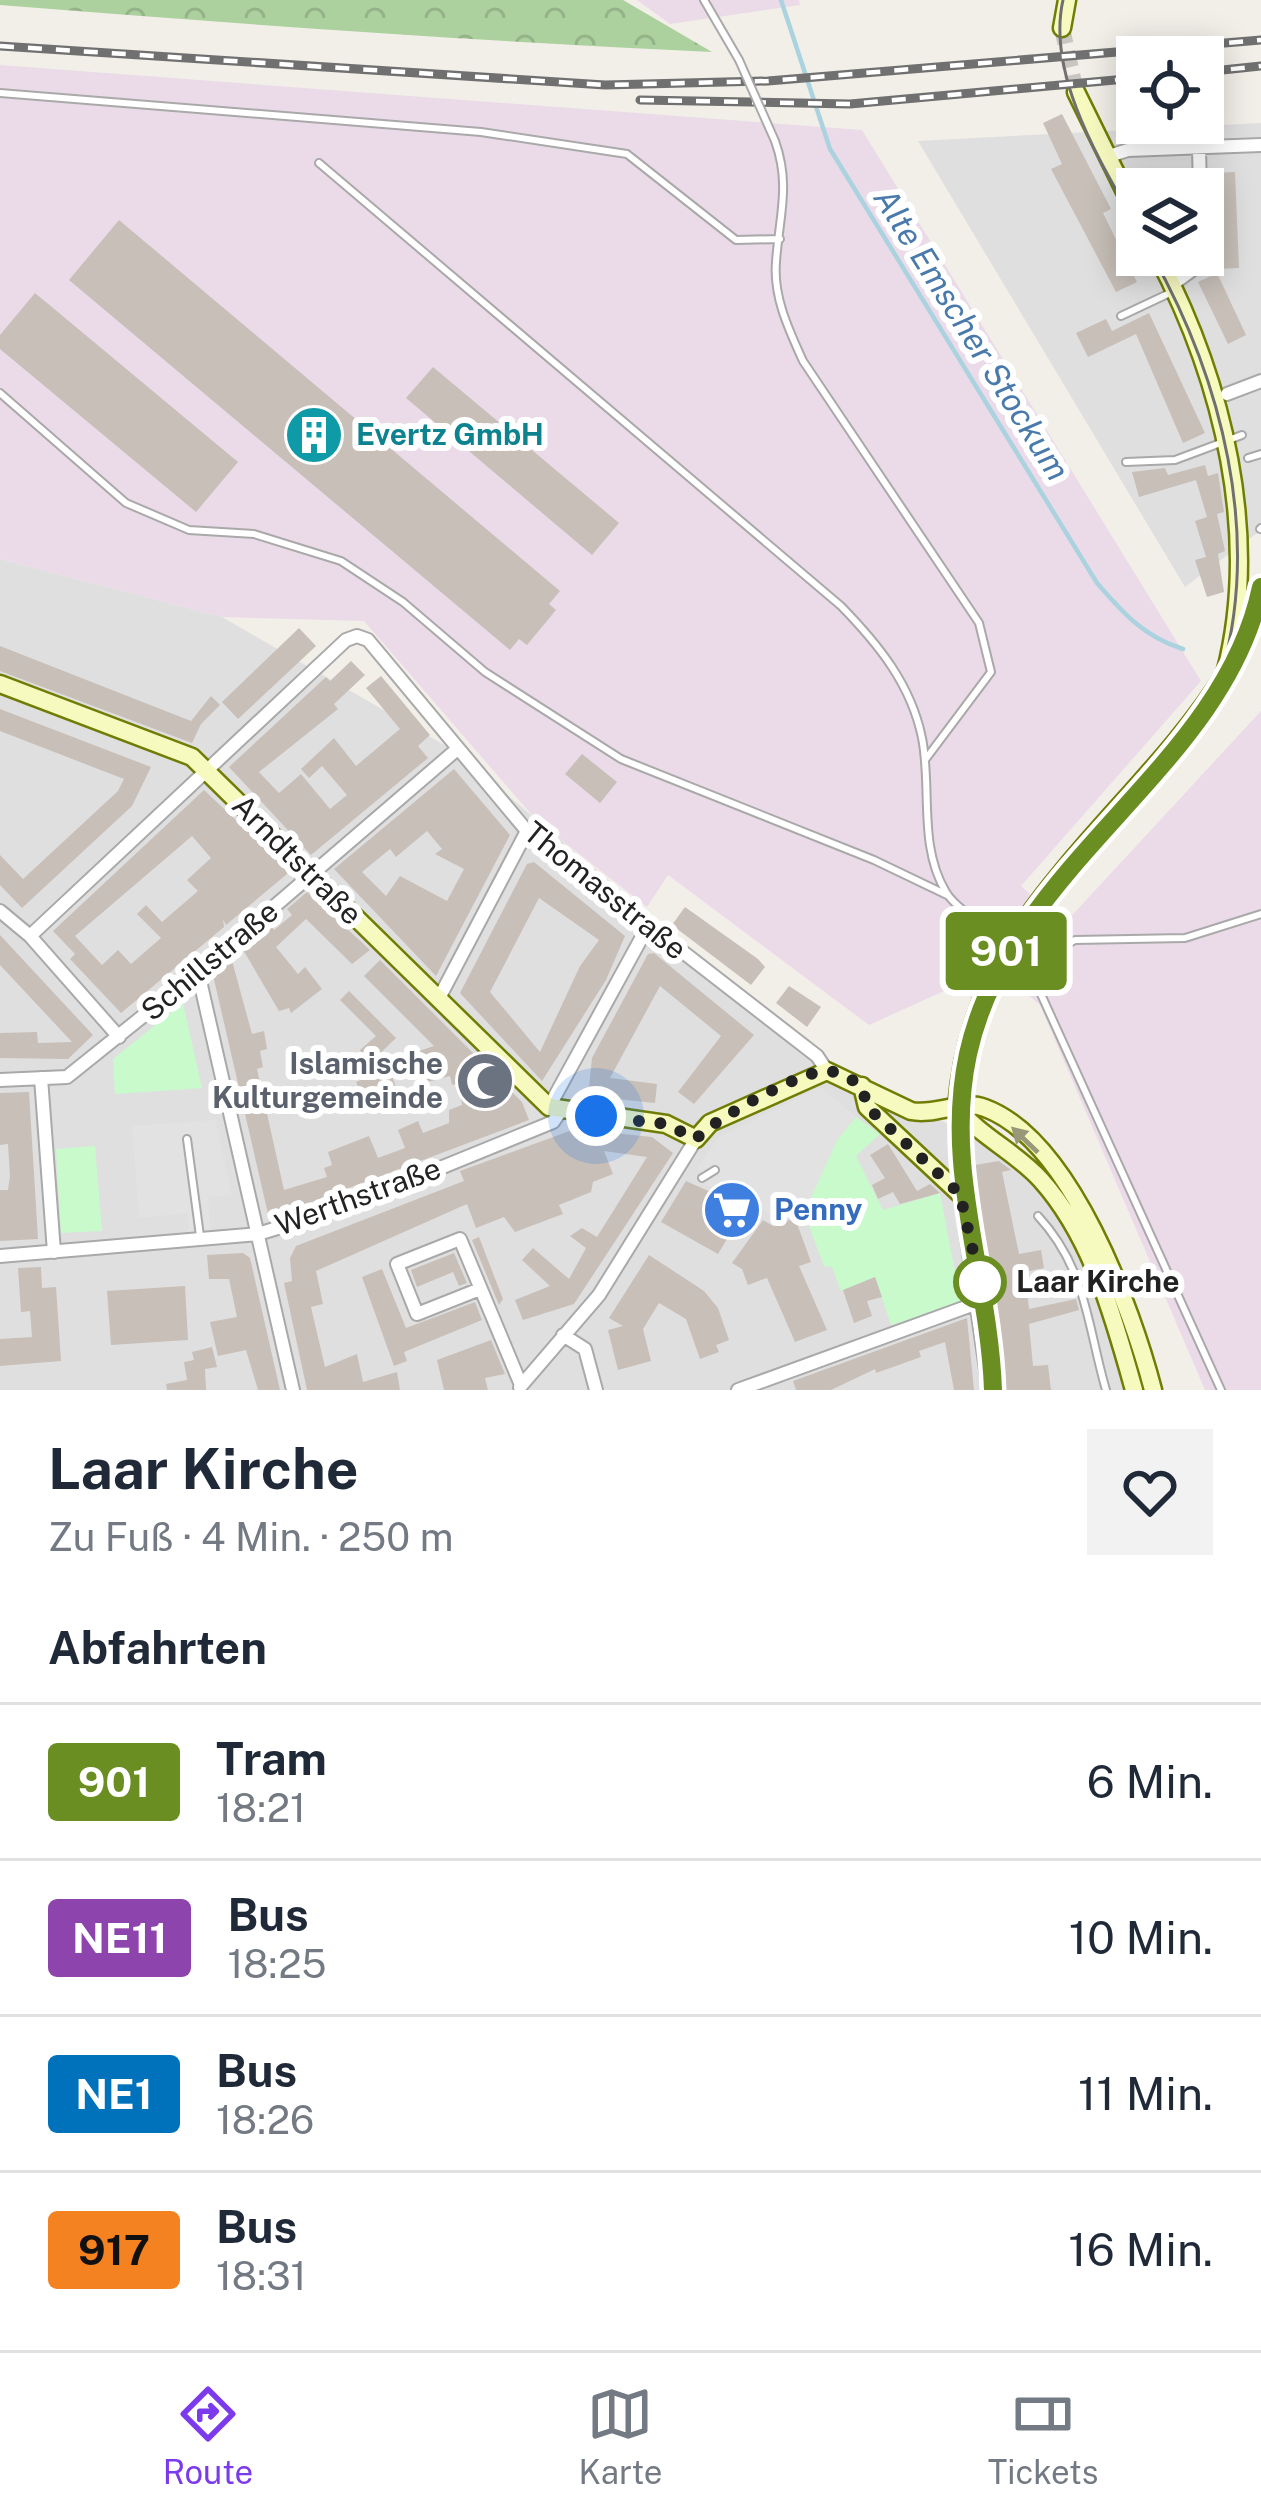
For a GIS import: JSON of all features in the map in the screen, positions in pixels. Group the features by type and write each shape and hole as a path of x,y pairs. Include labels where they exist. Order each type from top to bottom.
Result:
{"main road":[{"path":"1062,28 1066,0"},
{"path":"1076,92 1116,176"},
{"path":"1168,276 1227,394 1254,462"},
{"path":"1258,503 1261,550"},
{"path":"957,1107 969,1033 1003,949 1212,694 1242,641 1259,574"},
{"name":"Arndtstraße","path":"0,684 191,757 555,1110"},
{"path":"555,1110 666,1124 696,1139 710,1124 827,1071 911,1111 991,1110 1019,1132 1074,1197 1113,1269 1153,1390"},
{"path":"862,1086 867,1107 960,1194"},
{"path":"957,1107 1027,1166 1059,1204 1096,1274 1134,1390"}],"street":[{"path":"1106,157 1128,150 1261,145"},
{"path":"1199,148 1199,168"},
{"path":"1174,287 1187,276"},
{"path":"1227,394 1261,381"},
{"name":"Thomasstraße","path":"207,771 357,636 368,640 455,751 526,831 817,1056 827,1071"},
{"name":"Schillstraße","path":"0,1080 67,1077 198,972 455,751"},
{"path":"30,935 207,771"},
{"path":"438,1000 526,831"},
{"path":"0,911 6,924 30,935 119,1037"},
{"path":"555,1110 648,926"},
{"path":"198,972 293,1390"},
{"path":"41,1078 53,1252"},
{"path":"957,1107 960,1194 980,1302 989,1390"},
{"name":"Werthstraße","path":"0,1256 258,1234 363,1199 553,1122 555,1110"},
{"path":"480,1289 417,1314 397,1264 460,1239 520,1387 599,1295 696,1139"},
{"path":"738,1390 771,1385 980,1302"},
{"path":"563,1335 585,1348 596,1390"}],"lane":[{"path":"704,0 739,60 785,170 776,289 803,361 979,623 991,672 925,760"},
{"path":"0,93 481,132 627,154 736,240 780,239"},
{"path":"319,163 841,606 878,644 907,691 925,760 933,862 947,895"},
{"path":"1121,316 1174,287"},
{"path":"0,393 126,503 172,526 254,533 341,561 403,602 485,672 621,759 874,860 947,895 1028,962 1221,1390"},
{"path":"1126,462 1175,460 1242,435"},
{"path":"1028,962 1075,940 1185,938 1261,914"},
{"path":"188,1139 200,1240"},
{"path":"702,1178 715,1170"},
{"path":"1038,1216 1064,1246 1081,1280 1106,1390"}],"shaded area":[{"path":"637,0 799,0 800,5 670,24"},
{"path":"0,65 862,130 1201,681 1021,886 1064,924 1261,711 1261,1390 1205,1390 1040,1005 995,968 869,1025 668,875 647,907 537,821 364,621 222,617 0,559"},
{"path":"1261,123 1261,530 1185,587 918,141 1116,131 1116,144 1224,144 1224,125"},
{"path":"0,559 222,617 455,751 838,1073 992,1144 1052,1204 1089,1279 1126,1390 0,1390"},
{"path":"820,1087 856,1117 837,1140 805,1210 774,1217 727,1187 721,1194 704,1183 708,1176 698,1168 719,1137"},
{"path":"215,1120 232,1195 208,1197 211,1236 189,1237 187,1213 139,1218 132,1126"}],"green space":[{"path":"0,0 623,0 712,52 267,25 0,5"},
{"path":"183,1003 202,1088 115,1094 113,1059"},
{"path":"856,1117 880,1134 856,1156 883,1210 940,1193 961,1304 891,1325 875,1277 841,1291 832,1267 824,1266 804,1213 837,1140"},
{"path":"95,1146 102,1231 61,1233 56,1149"}],"building":[{"path":"1062,114 1111,209 1103,213 1116,239 1116,276 1134,276 1137,282 1116,292 1051,169 1062,164 1043,123"},
{"path":"1224,172 1235,172 1239,268 1224,269"},
{"name":"Evertz GmbH","path":"119,220 560,591 549,604 556,610 527,645 519,639 510,650 69,280"},
{"path":"1218,276 1246,335 1228,344 1198,282"},
{"path":"35,293 238,462 196,512 0,349 0,335"},
{"path":"1149,313 1205,433 1183,443 1136,334 1088,357 1076,333 1106,319 1112,331"},
{"path":"433,367 619,523 592,555 406,398"},
{"path":"1205,465 1208,476 1218,473 1224,512 1217,514 1225,551 1218,554 1224,592 1207,597 1195,560 1206,557 1195,521 1207,517 1196,480 1139,497 1132,472 1165,468 1168,475"},
{"path":"299,628 316,646 238,719 222,702"},
{"path":"0,646 191,721 211,696 220,705 201,724 192,743 0,671"},
{"path":"351,661 365,675 334,704 338,709 259,772 279,793 301,774 330,809 347,795 322,766 309,778 301,769 334,738 356,766 400,729 366,688 381,676 430,735 418,746 428,758 311,855 229,767 326,677 330,681"},
{"path":"0,709 151,767 132,806 22,908 0,885 0,855 23,879 118,791 124,779 0,731"},
{"path":"582,754 617,782 600,803 565,774"},
{"path":"454,769 510,835 436,976 334,869","holes":["427,831 442,849 435,854 464,869 447,901 400,876 386,896 362,872 390,849 396,857"]},
{"path":"204,790 288,869 226,925 223,919 224,927 121,1013 70,959 75,954 53,931","holes":["192,836 211,858 187,880 198,891 162,922 146,905 137,914 161,938 131,964 118,950 102,965 75,936"]},
{"path":"534,862 625,936 606,980 542,1081 460,993 527,864","holes":["539,898 599,940 580,966 540,1052 490,992"]},
{"path":"307,892 370,950 352,964 306,919 276,947 298,974 305,967 322,989 291,1013 289,1008 279,1011 242,948 269,924 274,930 292,915 287,909"},
{"path":"685,907 765,967 751,985 672,925"},
{"path":"0,935 93,1035 68,1059 0,1058 0,1033 37,1032 38,1043 72,1042 0,965"},
{"path":"654,953 754,1035 694,1104 678,1092 721,1036 660,986 610,1078 657,1084 655,1103 588,1096 592,1058 648,954"},
{"path":"231,957 252,1034 264,1031 267,1049 260,1051 263,1067 257,1069 284,1190 327,1177 324,1168 332,1165 328,1152 369,1136 378,1158 405,1148 398,1130 418,1121 423,1133 449,1123 449,1110 462,1105 459,1083 452,1085 450,1076 424,1083 420,1067 415,1070 407,1055 434,1046 364,976 380,960 522,1102 529,1120 269,1218 213,975"},
{"path":"789,986 821,1007 807,1027 776,1003"},
{"path":"349,991 396,1038 366,1067 360,1050 376,1036 340,1000"},
{"path":"387,1062 397,1090 364,1103 356,1082 370,1076 367,1069"},
{"path":"29,1092 38,1239 0,1241 0,1190 8,1190 10,1176 8,1144 0,1145 0,1093"},
{"path":"575,1129 652,1137 673,1153 574,1304 523,1320 515,1300 550,1286 522,1260 533,1248 569,1279 586,1248 570,1236 582,1228 597,1237 647,1157 604,1151 613,1174 593,1182 591,1192 559,1205 563,1214 515,1232 504,1217 476,1228 467,1204 316,1271 323,1304 311,1307 325,1367 357,1354 363,1382 397,1372 400,1390 307,1390 284,1283 292,1281 290,1258 296,1246 464,1181 460,1171"},
{"path":"888,1144 917,1191 930,1184 940,1193 900,1204 893,1192 878,1199 872,1185 885,1178 870,1155"},
{"path":"999,1161 1011,1170 1002,1172 1019,1254 1041,1250 1044,1268 1025,1272 1029,1309 1076,1299 1079,1310 1029,1324 1033,1366 1048,1365 1051,1390 1005,1390 995,1290 974,1180 975,1165"},
{"path":"686,1181 722,1197 727,1189 749,1203 718,1254 661,1222"},
{"path":"795,1218 811,1262 799,1266 827,1330 795,1342 767,1278 748,1285 742,1269 732,1263 763,1220 773,1226"},
{"path":"479,1237 503,1299 499,1305 472,1240"},
{"path":"243,1253 250,1258 280,1390 258,1390 246,1350 218,1356 210,1322 237,1317 229,1279 209,1279 207,1255"},
{"path":"454,1253 467,1283 459,1286 453,1272 417,1287 411,1270"},
{"path":"649,1255 704,1291 718,1308 729,1340 716,1345 719,1352 700,1359 686,1319 659,1303 643,1329 651,1361 618,1370 608,1330 623,1326 609,1318"},
{"path":"41,1267 42,1288 56,1287 61,1361 0,1366 0,1339 32,1337 30,1311 21,1312 18,1268"},
{"path":"382,1269 406,1328 475,1302 482,1320 404,1352 407,1361 394,1366 362,1277"},
{"path":"875,1277 882,1297 867,1301 872,1316 854,1323 843,1290"},
{"path":"185,1286 188,1340 111,1345 107,1291"},
{"path":"967,1318 974,1390 954,1390 945,1342 919,1351 921,1357 876,1373 875,1369 831,1390 796,1390 793,1381"},
{"path":"491,1340 505,1374 485,1378 488,1390 444,1390 437,1360"},
{"path":"212,1347 217,1367 205,1369 206,1390 167,1390 166,1384 187,1380 184,1362 194,1360 192,1352"}],"waterway":[{"name":"Alte Emscher Stockum","path":"781,0 830,149 1097,583 1146,631 1183,649"}],"tunnel":[{"path":"1062,28 1076,92"}],"tram line":[{"path":"1063,0 1060,29 1069,88 1116,189"},
{"path":"986,1390 956,1155 955,1109 971,1014 991,965 1034,901 1208,695 1222,672 1233,619 1237,566 1228,458 1198,353 1163,276"},
{"name":"901","path":"993,1390 959,1166 963,1081 982,1003 994,971 1023,926 1222,686 1240,654 1261,587"}],"railway":[{"path":"0,46 605,85 768,81 1261,40"},
{"path":"1224,70 1261,66"},
{"path":"640,100 850,104 1116,80"}],"place":[{"name":"Evertz GmbH","path":"314,435"},
{"name":"Islamische Kulturgemeinde","path":"485,1081"},
{"name":"Penny","path":"732,1210"},
{"name":"Laar Kirche","path":"980,1282"}],"route":[{"path":"596,1116 666,1124 696,1139 710,1124 808,1076 838,1073 862,1086 867,1107 960,1194 980,1282"}]}
